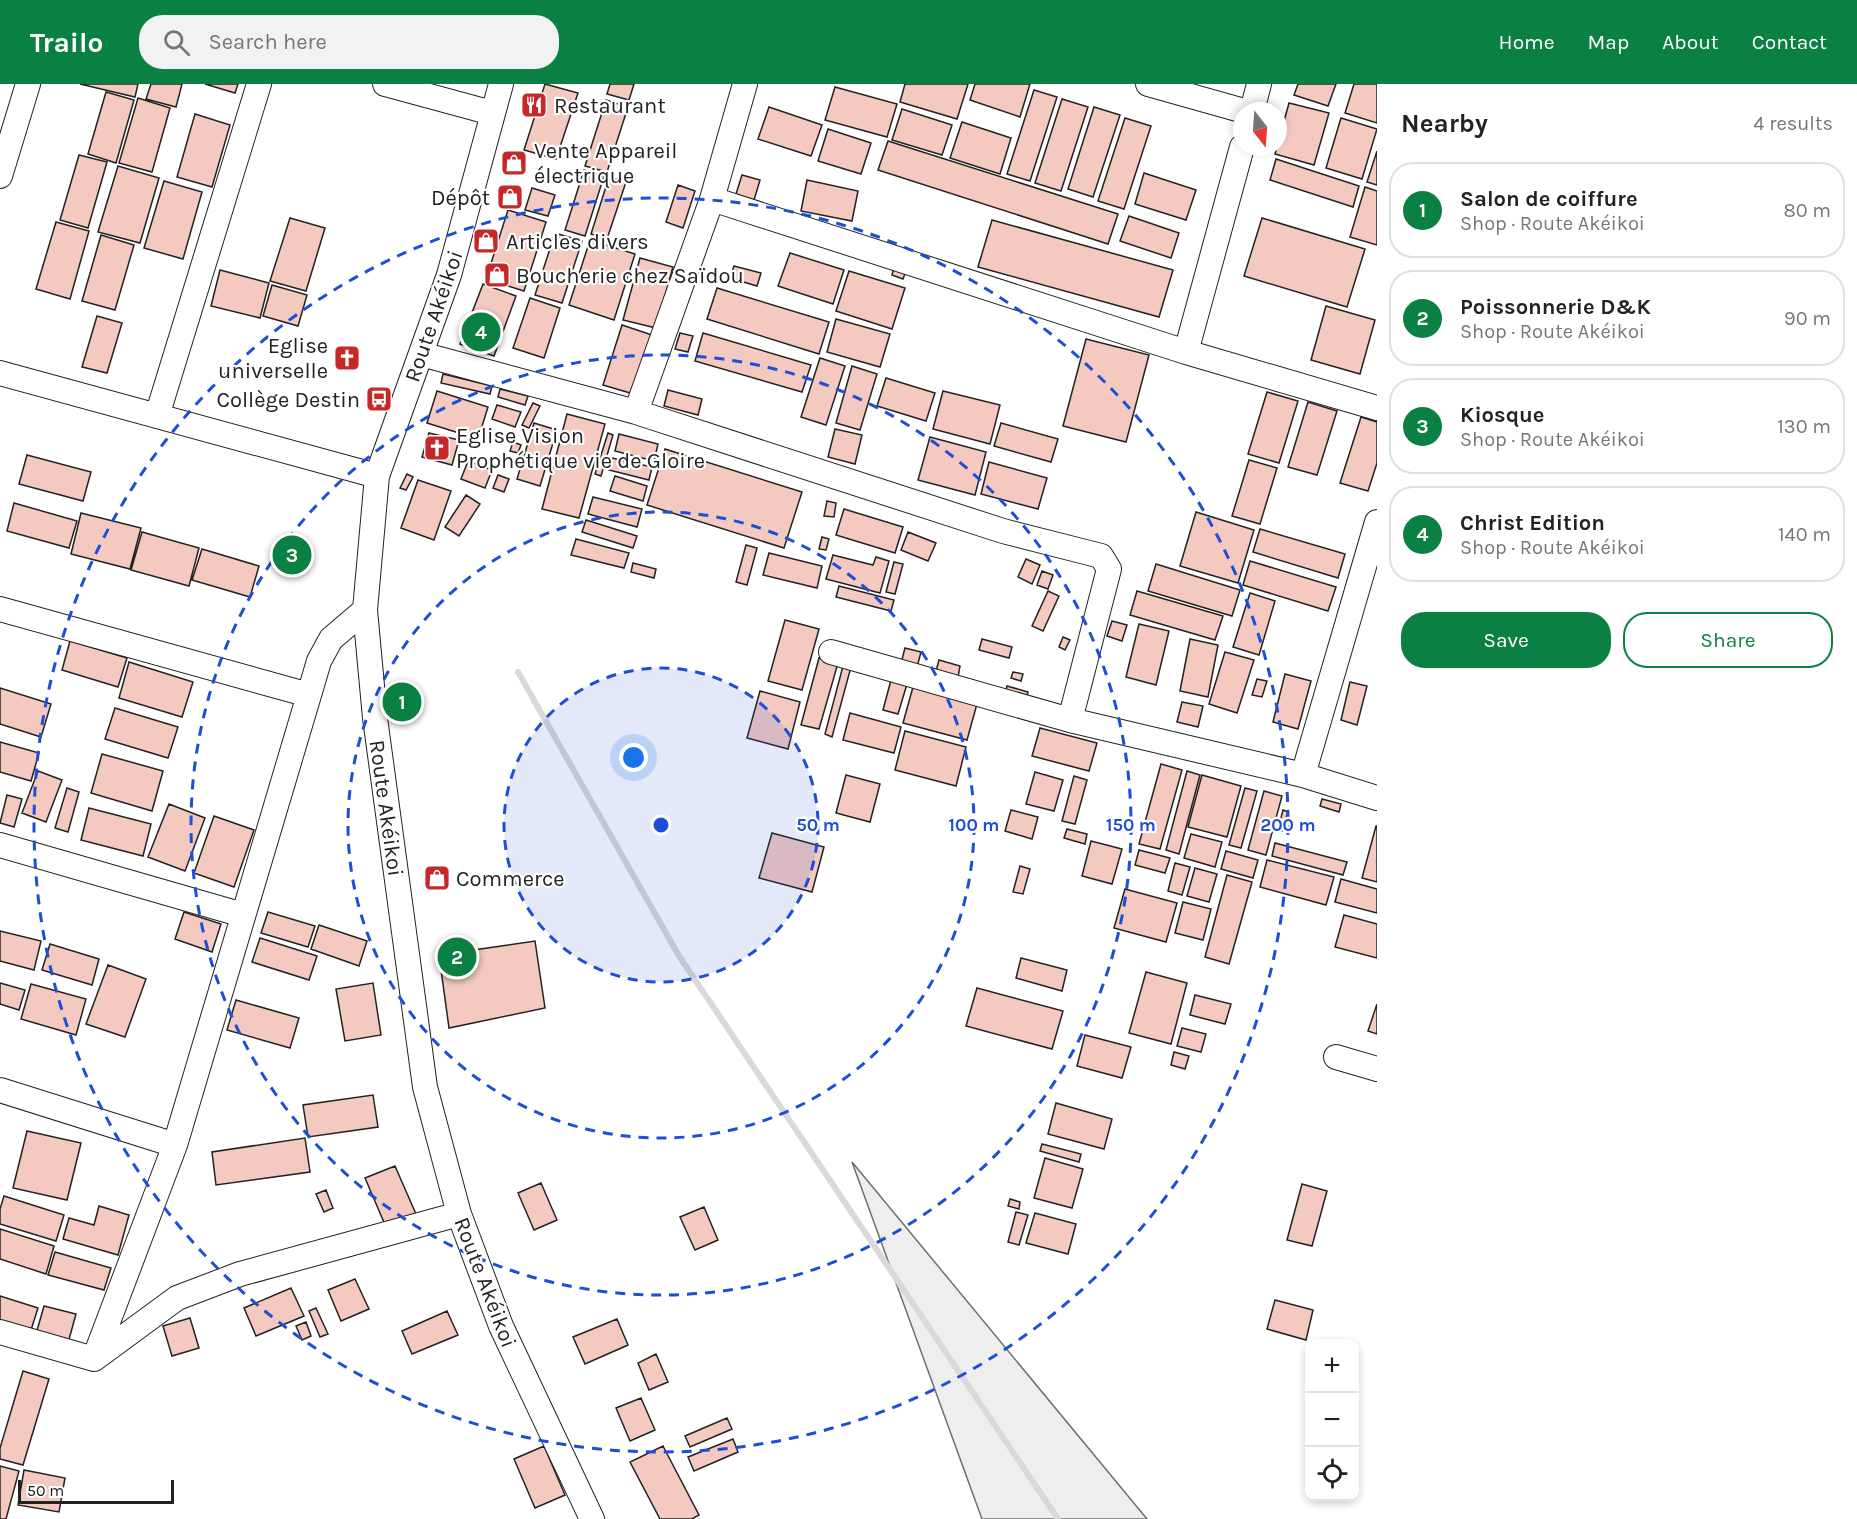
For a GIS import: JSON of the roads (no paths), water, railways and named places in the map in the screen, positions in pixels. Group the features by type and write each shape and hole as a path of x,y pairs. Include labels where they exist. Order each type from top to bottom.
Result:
{"street":[{"path":"0,176 28,84"},
{"path":"157,416 259,84"},
{"path":"384,84 492,113"},
{"name":"Route Akéikoi","path":"501,84 449,275 377,476 365,610 375,718 425,1087 459,1214 501,1326 592,1519"},
{"path":"636,412 712,199 745,84"},
{"path":"1148,84 1233,108"},
{"path":"1255,102 1260,84"},
{"path":"1186,352 1240,156"},
{"path":"712,199 1186,352 1377,408"},
{"path":"421,354 636,412 1003,531 1101,556 1109,569 1070,720"},
{"path":"0,373 377,476"},
{"path":"1303,775 1377,522"},
{"path":"0,609 309,695"},
{"path":"94,1359 175,1145 319,661 331,639 365,610"},
{"path":"831,652 1070,720 1303,775 1377,798"},
{"path":"0,845 243,915"},
{"path":"1336,1057 1377,1069"},
{"path":"0,1090 175,1145"},
{"path":"94,1359 177,1298 240,1274 459,1214"},
{"path":"0,1332 94,1359"}],"waterway":[{"path":"518,672 679,956 1058,1519"}],"place":[{"name":"Restaurant","path":"534,105"},
{"name":"Vente Appareil électrique","path":"514,163"},
{"name":"Dépôt","path":"510,197"},
{"name":"Articles divers","path":"486,241"},
{"name":"Boucherie chez Saïdou","path":"497,275"},
{"name":"Christ Edition","path":"481,332"},
{"name":"Eglise universelle","path":"347,358"},
{"name":"Collège Destin","path":"379,399"},
{"name":"Eglise Vision Prophétique vie de Gloire","path":"437,448"},
{"name":"Kiosque","path":"292,555"},
{"name":"Salon de coiffure","path":"402,702"},
{"name":"Commerce","path":"437,878"},
{"name":"Poissonnerie D&K","path":"457,957"}]}
